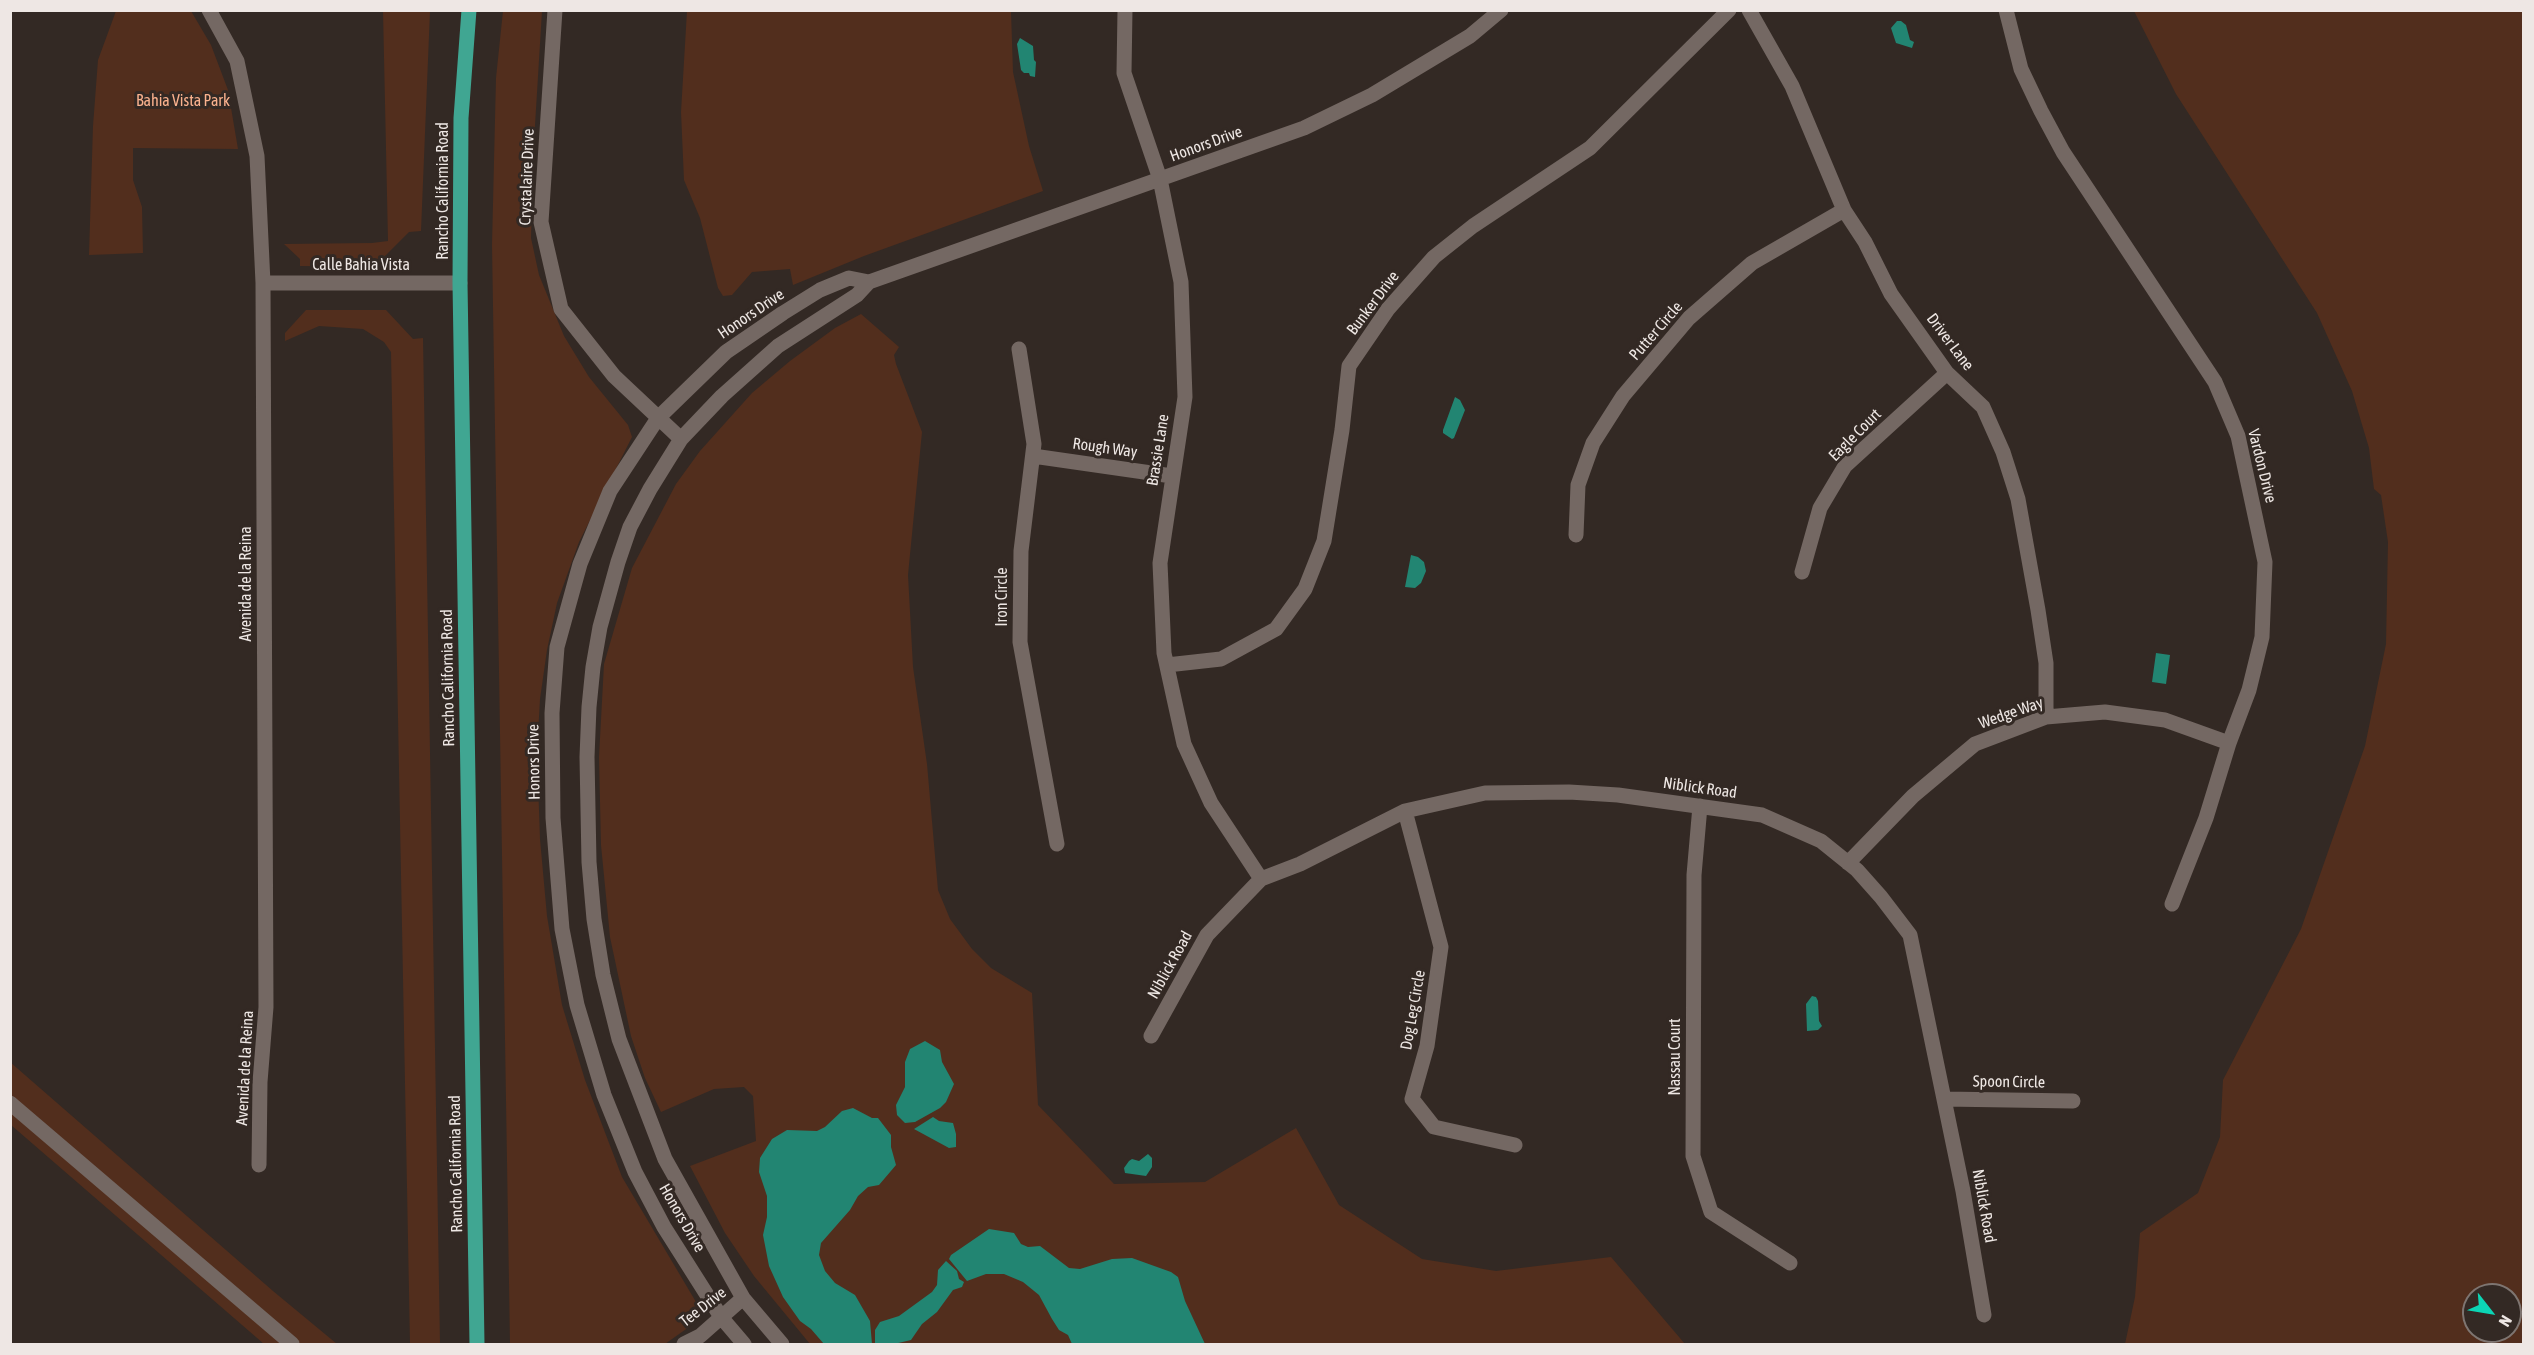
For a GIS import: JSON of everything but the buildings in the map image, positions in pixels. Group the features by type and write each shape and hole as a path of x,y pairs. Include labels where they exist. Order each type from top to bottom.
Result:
{"main road":[{"name":"Rancho California Road","path":"468,10 461,118 460,283 477,1344"}],"street":[{"name":"Avenida de la Reina","path":"209,10 237,61 257,156 263,283 266,1007 260,1082 260,1165"},
{"name":"Crystalaire Drive","path":"555,10 541,222 561,309 614,376 681,440"},
{"name":"Brassie Lane","path":"1125,10 1124,74 1160,179 1180,282 1185,397 1160,563 1164,653 1189,754 1211,803 1261,879"},
{"name":"Honors Drive","path":"782,1344 743,1298 665,1159 619,1039 603,975 594,919 589,862 589,706 600,627 630,527 660,472 681,440 722,396 778,346 857,295 869,282 1304,128 1372,95 1470,36 1501,10"},
{"name":"Bunker Drive","path":"1167,665 1221,660 1276,629 1305,589 1324,541 1342,430 1349,366 1388,309 1434,257 1473,226 1590,148 1729,10"},
{"name":"Driver Lane","path":"1749,10 1792,86 1844,210 1865,242 1891,294 1947,373 1983,407 2003,452 2018,499 2046,663 2046,717"},
{"name":"Vardon Drive","path":"2006,10 2021,69 2063,152 2215,382 2238,436 2265,562 2262,637 2248,690 2206,818 2172,904"},
{"name":"Putter Circle","path":"1576,536 1578,485 1593,443 1623,396 1689,318 1752,262 1844,210"},
{"name":"Honors Drive","path":"745,1344 721,1317 654,1209 635,1172 604,1095 577,1005 564,940 553,818 552,713 557,647 580,564 610,491 658,418 726,352 783,313 820,290 849,278 869,282"},
{"name":"Calle Bahia Vista","path":"263,283 460,283"},
{"name":"Iron Circle","path":"1019,349 1034,444 1021,551 1020,642 1057,844"},
{"name":"Eagle Court","path":"1802,572 1820,508 1845,465 1947,373"},
{"name":"Rough Way","path":"1033,456 1172,476"},
{"name":"Wedge Way","path":"1848,863 1913,795 1975,744 2046,717 2105,712 2164,720 2229,743"},
{"name":"Niblick Road","path":"1151,1036 1207,935 1261,879 1300,864 1405,811 1485,794 1569,792 1618,795 1762,815 1821,841 1848,863 1881,897 1910,936 1963,1191 1984,1315"},
{"name":"Nassau Court","path":"1700,806 1694,875 1693,1156 1711,1212 1790,1263"},
{"name":"Dog Leg Circle","path":"1405,811 1441,947 1427,1047 1412,1099 1434,1127 1515,1145"},
{"name":"Spoon Circle","path":"1944,1099 2073,1101"},
{"path":"10,1103 292,1344"},
{"name":"Tee Drive","path":"684,1344 700,1336 743,1298"},
{"path":"745,1344 767,1327"}],"green space":[{"name":"Bahia Vista Park","path":"116,11 191,11 211,45 228,90 238,149 133,148 133,180 142,207 143,253 89,255 93,126 98,60"},
{"path":"383,11 430,11 421,231 409,232 384,257 383,267 300,266 300,259 284,244 388,241"},
{"path":"503,11 542,11 533,158 531,238 539,275 564,336 589,377 628,425 632,437 579,542 557,603 540,699 537,752 540,839 547,916 562,1005 585,1080 622,1177 696,1302 696,1311 689,1327 665,1344 510,1344 492,245 496,78"},
{"path":"687,11 1011,11 1013,72 1029,146 1043,191 864,256 793,285 790,269 752,272 732,295 723,296 718,288 700,218 684,180 681,112"},
{"path":"2134,11 2523,11 2523,1344 2125,1344 2135,1297 2140,1233 2198,1193 2220,1137 2223,1080 2301,929 2365,746 2386,644 2388,542 2381,495 2374,489 2369,448 2352,391 2317,313 2176,94"},
{"path":"306,310 386,310 413,339 423,338 440,1344 410,1344 391,352 384,342 363,329 319,326 285,341 285,333"},
{"path":"861,314 899,347 894,355 896,364 922,432 908,575 913,667 927,764 938,890 950,919 972,949 991,968 1032,993 1038,1105 1114,1184 1205,1182 1296,1128 1339,1205 1422,1259 1496,1271 1611,1257 1685,1344 810,1344 754,1276 725,1233 690,1166 756,1141 753,1096 744,1087 714,1089 661,1112 645,1078 631,1036 610,937 601,845 599,757 604,664 632,568 676,484 700,451 752,393 835,328"},
{"path":"10,1062 337,1344 264,1344 11,1125"}],"shaded area":[{"path":"1897,21 1906,25 1910,40 1914,42 1912,48 1896,43 1891,28"},
{"path":"1020,38 1033,46 1036,62 1035,77 1021,70 1017,44"},
{"path":"1455,397 1460,400 1465,410 1452,439 1443,433 1443,430"},
{"path":"1411,555 1424,562 1426,571 1421,583 1415,588 1405,587"},
{"path":"2156,653 2170,655 2166,684 2152,682"},
{"path":"1812,996 1818,1001 1819,1021 1822,1026 1818,1030 1807,1031 1806,1004"},
{"path":"925,1041 940,1050 942,1062 954,1084 946,1102 940,1108 915,1122 905,1123 897,1115 896,1105 905,1087 905,1062 910,1049"},
{"path":"853,1108 872,1118 878,1118 891,1135 891,1147 896,1165 879,1185 868,1187 858,1196 850,1210 821,1243 819,1255 825,1271 835,1283 855,1295 870,1321 872,1344 824,1344 811,1329 800,1321 783,1297 769,1266 763,1235 767,1217 767,1196 759,1172 760,1158 772,1139 787,1130 817,1131 825,1127 842,1111"},
{"path":"933,1117 939,1121 953,1123 956,1147 949,1148 914,1129"},
{"path":"1148,1154 1152,1158 1152,1167 1146,1176 1125,1173 1124,1168 1129,1161 1132,1159 1139,1161"},
{"path":"989,1229 1014,1233 1021,1244 1028,1247 1040,1246 1069,1268 1080,1269 1112,1259 1132,1258 1171,1272 1178,1277 1185,1301 1205,1344 1072,1344 1068,1335 1059,1330 1039,1295 1023,1282 1004,1274 986,1274 967,1281 949,1259 951,1255"},
{"path":"946,1261 957,1271 959,1279 964,1282 962,1287 953,1290 937,1312 922,1324 911,1340 894,1344 875,1344 875,1330 880,1322 899,1316 932,1292 937,1285 938,1270"}]}
